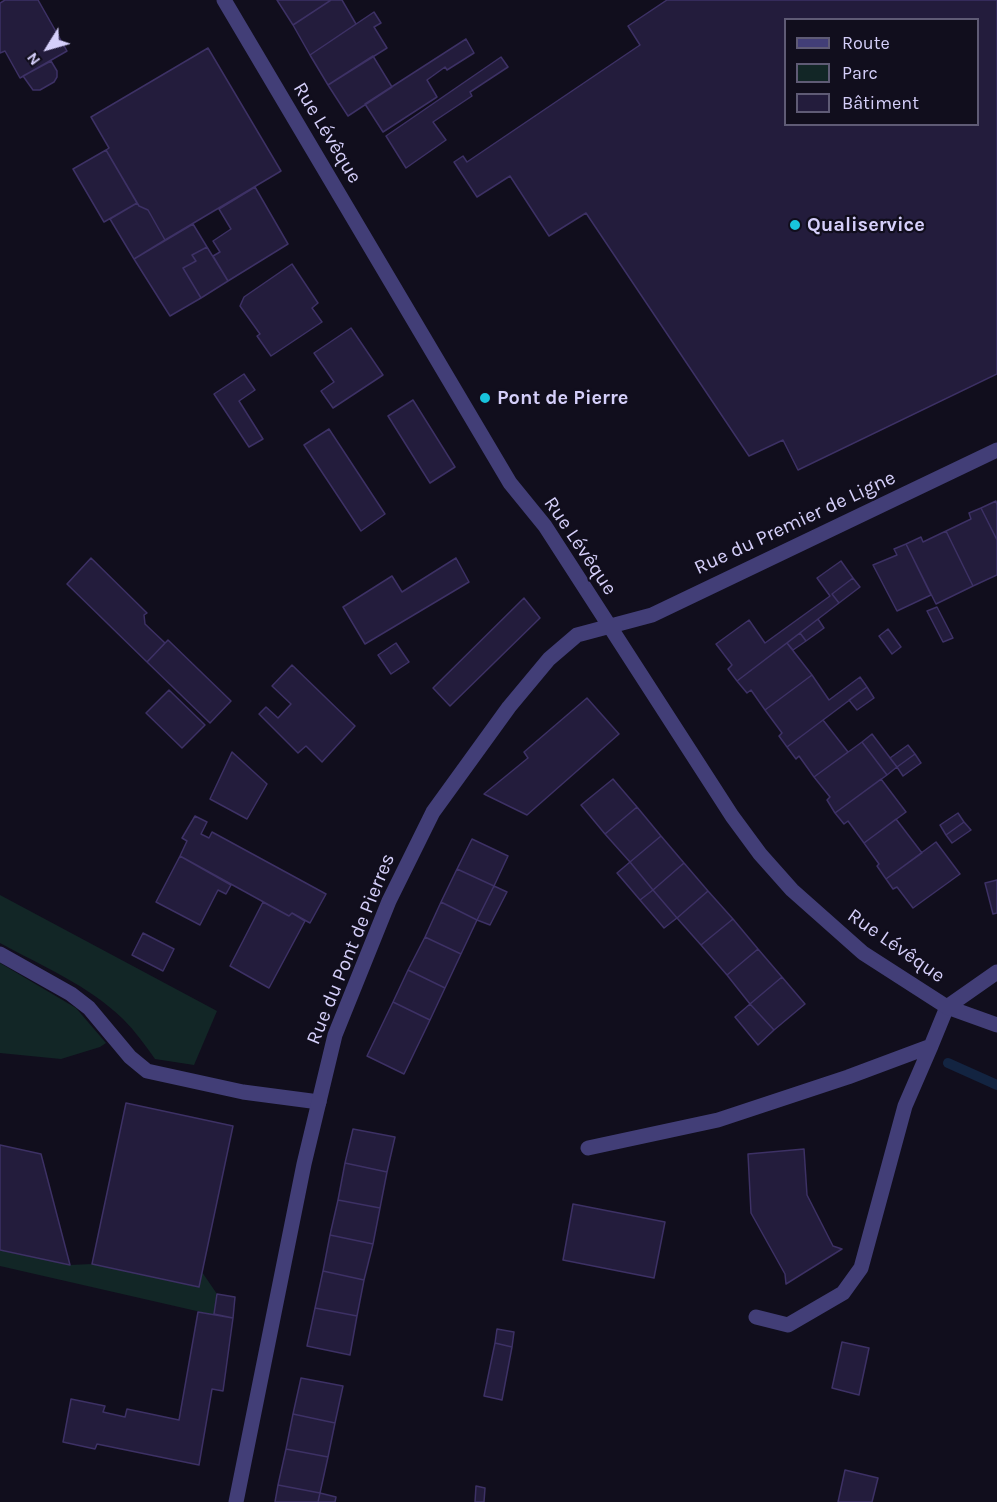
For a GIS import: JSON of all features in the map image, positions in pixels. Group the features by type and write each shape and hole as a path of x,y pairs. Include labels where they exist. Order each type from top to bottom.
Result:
{"street":[{"name":"Rue Lévêque","path":"224,0 503,471 545,526 732,816 792,890 863,954 947,1007 997,1025"},
{"name":"Rue du Premier de Ligne","path":"609,628 652,615 997,450"},
{"name":"Rue du Pont de Pierres","path":"236,1502 304,1164 335,1035 389,901 433,812 509,707 549,658 577,636 609,628"},
{"path":"0,954 71,994 89,1008 130,1057 147,1071 243,1092 319,1102"},
{"path":"756,1317 788,1325 843,1293 861,1268 905,1106 947,1007 997,972"},
{"path":"588,1148 718,1120 848,1077 931,1046"}],"green space":[{"path":"0,895 217,1011 194,1065 155,1059 127,1024 95,996 0,943"},
{"path":"0,963 76,1008 106,1043 61,1059 0,1053"},
{"path":"0,1250 70,1265 92,1264 199,1287 202,1272 217,1294 214,1315 0,1266"}],"building":[{"path":"5,0 38,0 67,51 20,78 5,51 0,53 0,3"},
{"path":"277,0 331,0 293,25"},
{"path":"331,0 342,0 356,24 310,55 293,25"},
{"name":"Qualiservice","path":"667,0 997,0 997,374 798,470 783,440 749,456 586,213 549,236 510,176 477,197 454,162 463,156 467,162 640,45 628,26"},
{"path":"374,12 381,23 374,27 387,48 328,85 310,55"},
{"path":"466,39 474,53 447,70 445,67 427,80 437,97 383,132 365,104"},
{"path":"208,48 281,171 165,240 148,210 139,206 106,150 109,148 91,117"},
{"path":"373,56 392,87 348,116 328,85"},
{"path":"501,57 508,67 470,92 472,96 433,122 446,140 406,168 386,136"},
{"path":"51,61 57,71 54,82 40,90 33,90 23,76"},
{"path":"106,150 137,203 104,222 73,169"},
{"path":"255,187 288,244 228,281 213,256 220,252 213,241 231,229 219,209"},
{"path":"137,203 148,210 165,240 134,259 110,219"},
{"path":"193,224 207,247 192,255 196,261 183,268 201,298 170,316 134,259"},
{"path":"207,247 228,281 201,298 183,268 196,261 192,255"},
{"path":"292,264 318,303 312,308 322,322 271,356 257,336 260,334 240,306 244,297"},
{"path":"351,328 383,375 333,408 321,391 334,382 314,353"},
{"path":"244,374 255,390 239,401 263,439 249,447 214,394"},
{"path":"413,400 455,467 430,483 388,416"},
{"path":"329,429 385,514 361,531 304,445"},
{"path":"996,501 997,505 997,540 981,508"},
{"path":"981,508 997,540 997,575 973,586 946,531 971,519 969,513"},
{"path":"946,531 973,586 936,604 906,544 921,537 923,542"},
{"path":"906,544 931,595 897,611 873,565 897,555 894,549"},
{"path":"91,558 147,613 144,615 145,624 165,643 147,662 67,584"},
{"path":"456,558 469,582 365,644 343,607 392,576 402,592"},
{"path":"841,561 853,578 832,594 839,603 737,681 728,669 732,665 716,644 749,620 765,643 830,596 817,578"},
{"path":"853,578 860,587 839,603 832,594"},
{"path":"524,598 540,618 450,706 433,688"},
{"path":"937,607 953,638 943,642 927,611"},
{"path":"818,619 824,628 806,641 800,633"},
{"path":"888,629 901,647 892,654 879,636"},
{"path":"800,633 806,641 793,650 787,643"},
{"path":"168,640 231,701 210,723 147,662"},
{"path":"396,643 409,662 391,674 378,655"},
{"path":"787,643 812,675 765,710 751,690 747,693 737,681"},
{"path":"292,665 355,726 322,762 306,746 298,753 259,714 266,707 278,718 291,704 272,686"},
{"path":"812,675 829,700 860,677 867,687 787,747 779,736 782,733 765,710"},
{"path":"867,687 874,698 857,710 849,700"},
{"path":"169,690 205,725 182,748 146,713"},
{"path":"587,698 619,734 527,815 484,794 528,758 524,752"},
{"path":"823,720 848,752 814,777 799,756 796,759 787,747"},
{"path":"872,734 897,767 887,775 862,742"},
{"path":"862,742 887,775 835,813 827,800 830,797 814,777"},
{"path":"908,745 915,754 897,767 890,758"},
{"path":"232,752 267,784 247,819 210,799"},
{"path":"915,754 921,763 903,776 897,767"},
{"path":"613,779 637,807 605,834 581,805"},
{"path":"881,779 906,812 864,843 848,821 844,824 835,813"},
{"path":"637,807 661,836 630,862 605,834"},
{"path":"958,813 964,822 946,835 940,825"},
{"path":"195,816 207,822 201,834 209,838 212,832 326,894 310,923 292,913 289,916 180,856 187,841 182,838"},
{"path":"896,819 922,853 886,879 877,866 879,864 864,843"},
{"path":"964,822 971,830 952,843 946,835"},
{"path":"661,836 684,863 653,890 630,862"},
{"path":"472,839 508,856 494,886 457,869"},
{"path":"936,842 960,874 913,908 897,887 893,889 886,879"},
{"path":"180,856 231,885 226,894 218,890 200,925 156,902"},
{"path":"630,862 653,890 640,900 617,873"},
{"path":"684,863 708,891 677,918 653,890"},
{"path":"457,869 494,886 477,920 441,902"},
{"path":"997,880 997,913 993,914 985,883"},
{"path":"494,886 507,892 490,925 477,920"},
{"path":"653,890 677,918 664,928 640,900"},
{"path":"708,891 733,919 701,945 677,918"},
{"path":"263,902 289,916 292,913 305,921 269,988 230,966"},
{"path":"441,902 477,920 461,954 425,937"},
{"path":"733,919 758,949 727,975 701,945"},
{"path":"143,933 174,949 163,971 132,955"},
{"path":"425,937 461,954 445,988 408,970"},
{"path":"758,949 782,977 750,1004 727,975"},
{"path":"408,970 445,988 430,1020 393,1002"},
{"path":"782,977 805,1004 774,1030 750,1004"},
{"path":"393,1002 430,1020 404,1074 367,1056"},
{"path":"750,1004 774,1030 758,1045 735,1017"},
{"path":"126,1103 233,1126 199,1287 92,1264"},
{"path":"353,1129 395,1137 387,1172 345,1163"},
{"path":"0,1145 41,1154 70,1265 0,1250"},
{"path":"804,1149 807,1195 833,1246 842,1249 786,1284 785,1274 751,1213 748,1154"},
{"path":"345,1163 387,1172 380,1208 338,1200"},
{"path":"338,1200 380,1208 373,1244 330,1235"},
{"path":"573,1204 665,1222 654,1278 563,1260"},
{"path":"330,1235 373,1244 364,1280 323,1271"},
{"path":"323,1271 364,1280 357,1316 315,1308"},
{"path":"217,1294 235,1297 233,1318 214,1314"},
{"path":"315,1308 357,1316 350,1355 307,1346"},
{"path":"198,1312 233,1318 223,1391 212,1389 199,1465 97,1444 95,1449 63,1442 71,1399 105,1406 103,1412 125,1417 127,1409 179,1420"},
{"path":"497,1329 514,1332 512,1347 495,1343"},
{"path":"842,1342 869,1348 859,1395 832,1388"},
{"path":"495,1343 512,1347 502,1400 484,1396"},
{"path":"301,1378 343,1386 335,1423 293,1414"},
{"path":"293,1414 335,1423 328,1457 286,1449"},
{"path":"286,1449 328,1457 320,1493 278,1485"},
{"path":"845,1470 878,1478 872,1502 838,1502"},
{"path":"278,1485 320,1493 318,1502 275,1502"},
{"path":"476,1486 485,1488 484,1502 475,1502"},
{"path":"320,1493 336,1497 335,1502 318,1502"}],"waterway":[{"path":"948,1063 997,1085"}],"place":[{"name":"Qualiservice","path":"795,225"},
{"name":"Pont de Pierre","path":"485,398"}]}
